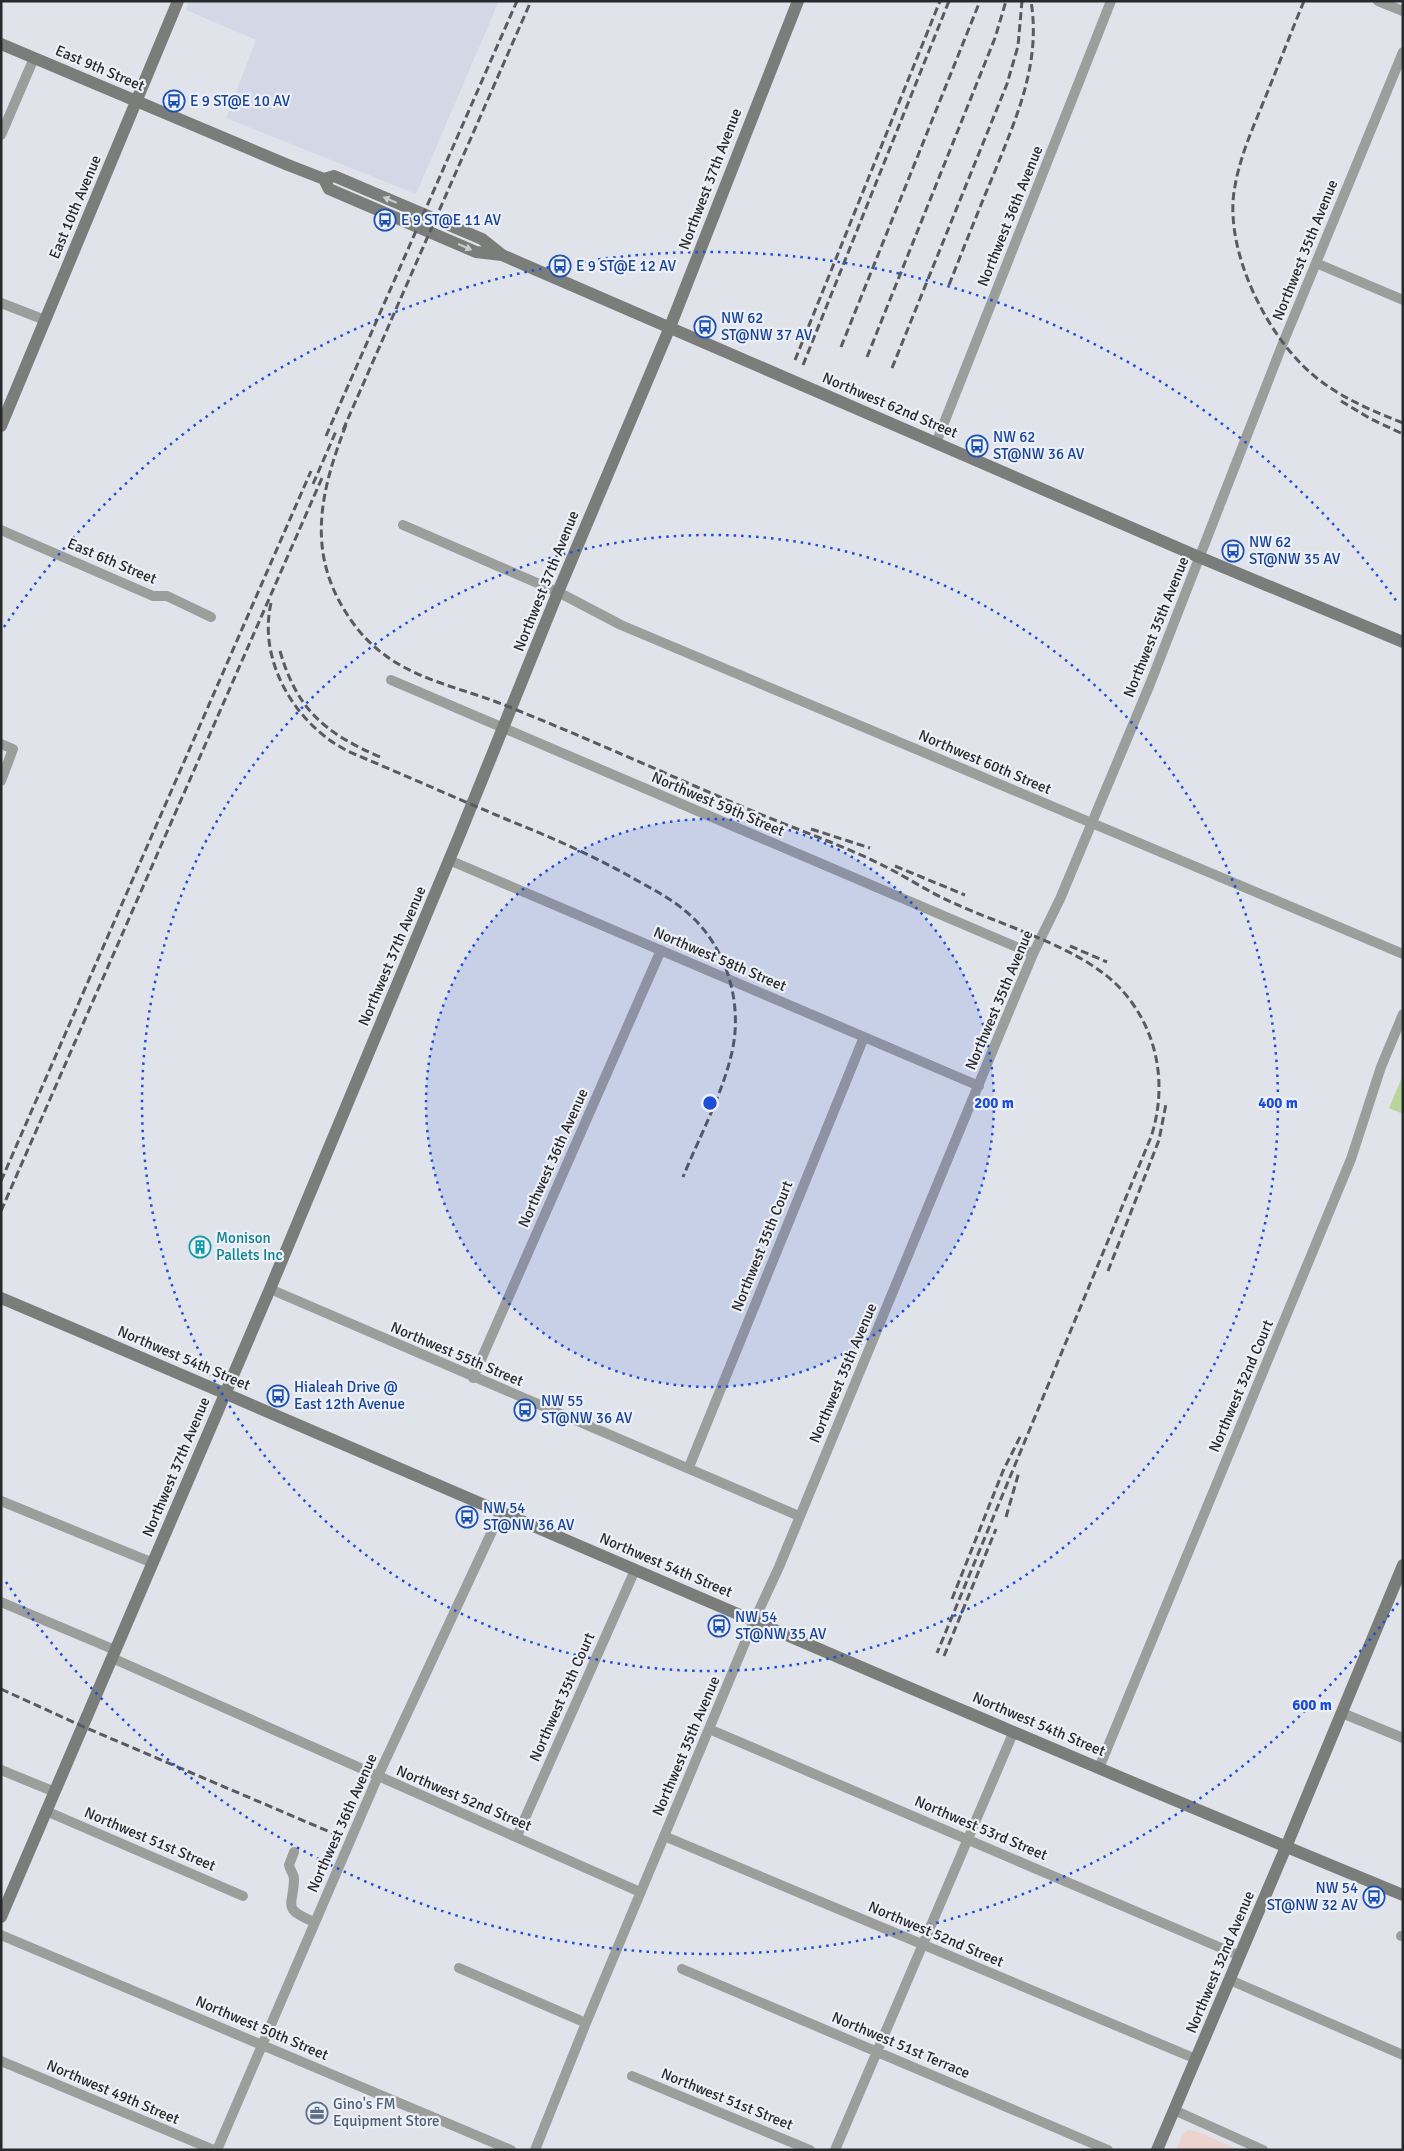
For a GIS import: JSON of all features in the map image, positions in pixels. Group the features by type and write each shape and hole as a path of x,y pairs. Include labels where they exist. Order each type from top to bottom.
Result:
{"main road":[{"name":"East 10th Avenue","path":"1,426 138,101 178,1"},
{"name":"Northwest 37th Avenue","path":"1,1917 270,1289 504,729 558,592 670,327 798,1"},
{"name":"East 9th Street","path":"1,44 324,179 334,176 435,219"},
{"name":"East 9th Street","path":"324,179 329,189 430,231"},
{"name":"Northwest 62nd Street","path":"435,219 482,239 502,255 1199,557 1403,642"},
{"name":"Northwest 62nd Street","path":"430,231 476,252 502,255"},
{"name":"Northwest 54th Street","path":"1,1298 225,1392 500,1512 1099,1768 1403,1895"},
{"name":"Northwest 32nd Avenue","path":"1157,2150 1400,1579 1403,1565"}],"street":[{"name":"Northwest 36th Avenue","path":"936,443 1111,1"},
{"path":"1378,1 1403,11"},
{"name":"Northwest 35th Avenue","path":"535,2150 640,1892 710,1729 1033,954 1060,899 1092,824 1316,263 1403,52"},
{"path":"1,135 34,58"},
{"path":"1316,263 1403,300"},
{"path":"1,302 45,320"},
{"name":"Northwest 60th Street","path":"403,525 558,592 621,625 1403,954"},
{"name":"East 6th Street","path":"1,530 152,596 167,596 211,616"},
{"name":"Northwest 59th Street","path":"390,680 1033,954"},
{"path":"1,744 13,749 1,781"},
{"name":"Northwest 58th Street","path":"449,860 978,1086"},
{"name":"Northwest 36th Avenue","path":"474,1378 661,950"},
{"name":"Northwest 32nd Court","path":"1099,1768 1351,1159 1381,1066 1403,1014"},
{"name":"Northwest 35th Court","path":"689,1467 864,1037"},
{"name":"Northwest 55th Street","path":"270,1289 474,1378 689,1467 799,1516"},
{"path":"1,1501 153,1563"},
{"name":"Northwest 36th Avenue","path":"215,2150 378,1776 500,1512"},
{"name":"Northwest 35th Court","path":"517,1836 635,1570"},
{"name":"Northwest 52nd Street","path":"1,1602 378,1776 640,1892"},
{"path":"1342,1712 1403,1738"},
{"name":"Northwest 53rd Street","path":"710,1729 1240,1956"},
{"path":"835,2150 924,1946 1014,1731"},
{"path":"1,1770 55,1792"},
{"name":"Northwest 51st Street","path":"46,1811 243,1896"},
{"name":"Northwest 52nd Street","path":"664,1836 1196,2059"},
{"path":"294,1852 289,1865 294,1880 290,1902 296,1913 314,1922"},
{"name":"Northwest 50th Street","path":"1,1935 511,2150"},
{"path":"459,1968 586,2023"},
{"name":"Northwest 51st Terrace","path":"682,1969 1108,2150"},
{"path":"1230,1980 1403,2055"},
{"name":"Northwest 49th Street","path":"1,2061 215,2150"},
{"name":"Northwest 51st Street","path":"632,2076 810,2150"},
{"path":"1174,2110 1263,2150"}],"shaded area":[{"path":"189,1 499,1 416,194 226,118 256,40 186,10"},
{"path":"1187,2130 1195,2131 1240,2150 1176,2150 1183,2134"}],"green space":[{"path":"1403,1075 1403,1114 1389,1108"}],"railway":[{"path":"326,436 517,1"},
{"path":"343,430 531,1"},
{"path":"795,360 940,1"},
{"path":"803,365 949,1"},
{"path":"841,347 980,1"},
{"path":"867,357 995,38 1006,1"},
{"path":"892,368 1007,84 1018,46 1022,1"},
{"path":"949,285 1011,130 1025,89 1033,46 1031,1"},
{"path":"1304,1 1240,165 1235,186 1233,211 1236,238 1243,266 1254,294 1268,321 1303,366 1322,382 1351,400 1403,423"},
{"path":"1341,401 1371,419 1403,434"},
{"path":"346,425 329,476 324,501 321,526 323,550 328,574 338,598 353,623 386,656 424,676 507,706 750,810 853,851 951,902 1063,949 1104,974 1120,988 1133,1004 1143,1021 1151,1039 1159,1078 1159,1098 1151,1137 937,1653"},
{"path":"313,484 337,429"},
{"path":"1,1181 311,471"},
{"path":"1,1211 322,478"},
{"path":"271,603 268,626 270,649 286,692 299,711 315,728 333,742 352,753 558,841 606,864 678,905 708,935 723,961 732,988 735,1032 733,1049 722,1086 683,1177"},
{"path":"280,651 295,689 316,717 344,739 380,757"},
{"path":"811,829 870,848"},
{"path":"895,866 965,895"},
{"path":"1070,946 1107,962"},
{"path":"1108,1271 1159,1140 1166,1104"},
{"path":"952,1599 1003,1471 1021,1435"},
{"path":"1006,1517 1019,1472"},
{"path":"944,1656 996,1529"},
{"path":"1,1689 84,1727 337,1835"}],"place":[{"name":"E 9 ST@E 10 AV","path":"174,101"},
{"name":"E 9 ST@E 11 AV","path":"385,220"},
{"name":"E 9 ST@E 12 AV","path":"560,266"},
{"name":"NW 62 ST@NW 37 AV","path":"705,327"},
{"name":"NW 62 ST@NW 36 AV","path":"977,446"},
{"name":"NW 62 ST@NW 35 AV","path":"1233,551"},
{"name":"Monison Pallets Inc","path":"200,1247"},
{"name":"Hialeah Drive @ East 12th Avenue","path":"278,1396"},
{"name":"NW 55 ST@NW 36 AV","path":"525,1410"},
{"name":"NW 54 ST@NW 36 AV","path":"467,1517"},
{"name":"NW 54 ST@NW 35 AV","path":"719,1626"},
{"name":"NW 54 ST@NW 32 AV","path":"1374,1897"},
{"name":"Gino's FM Equipment Store","path":"317,2113"}]}
